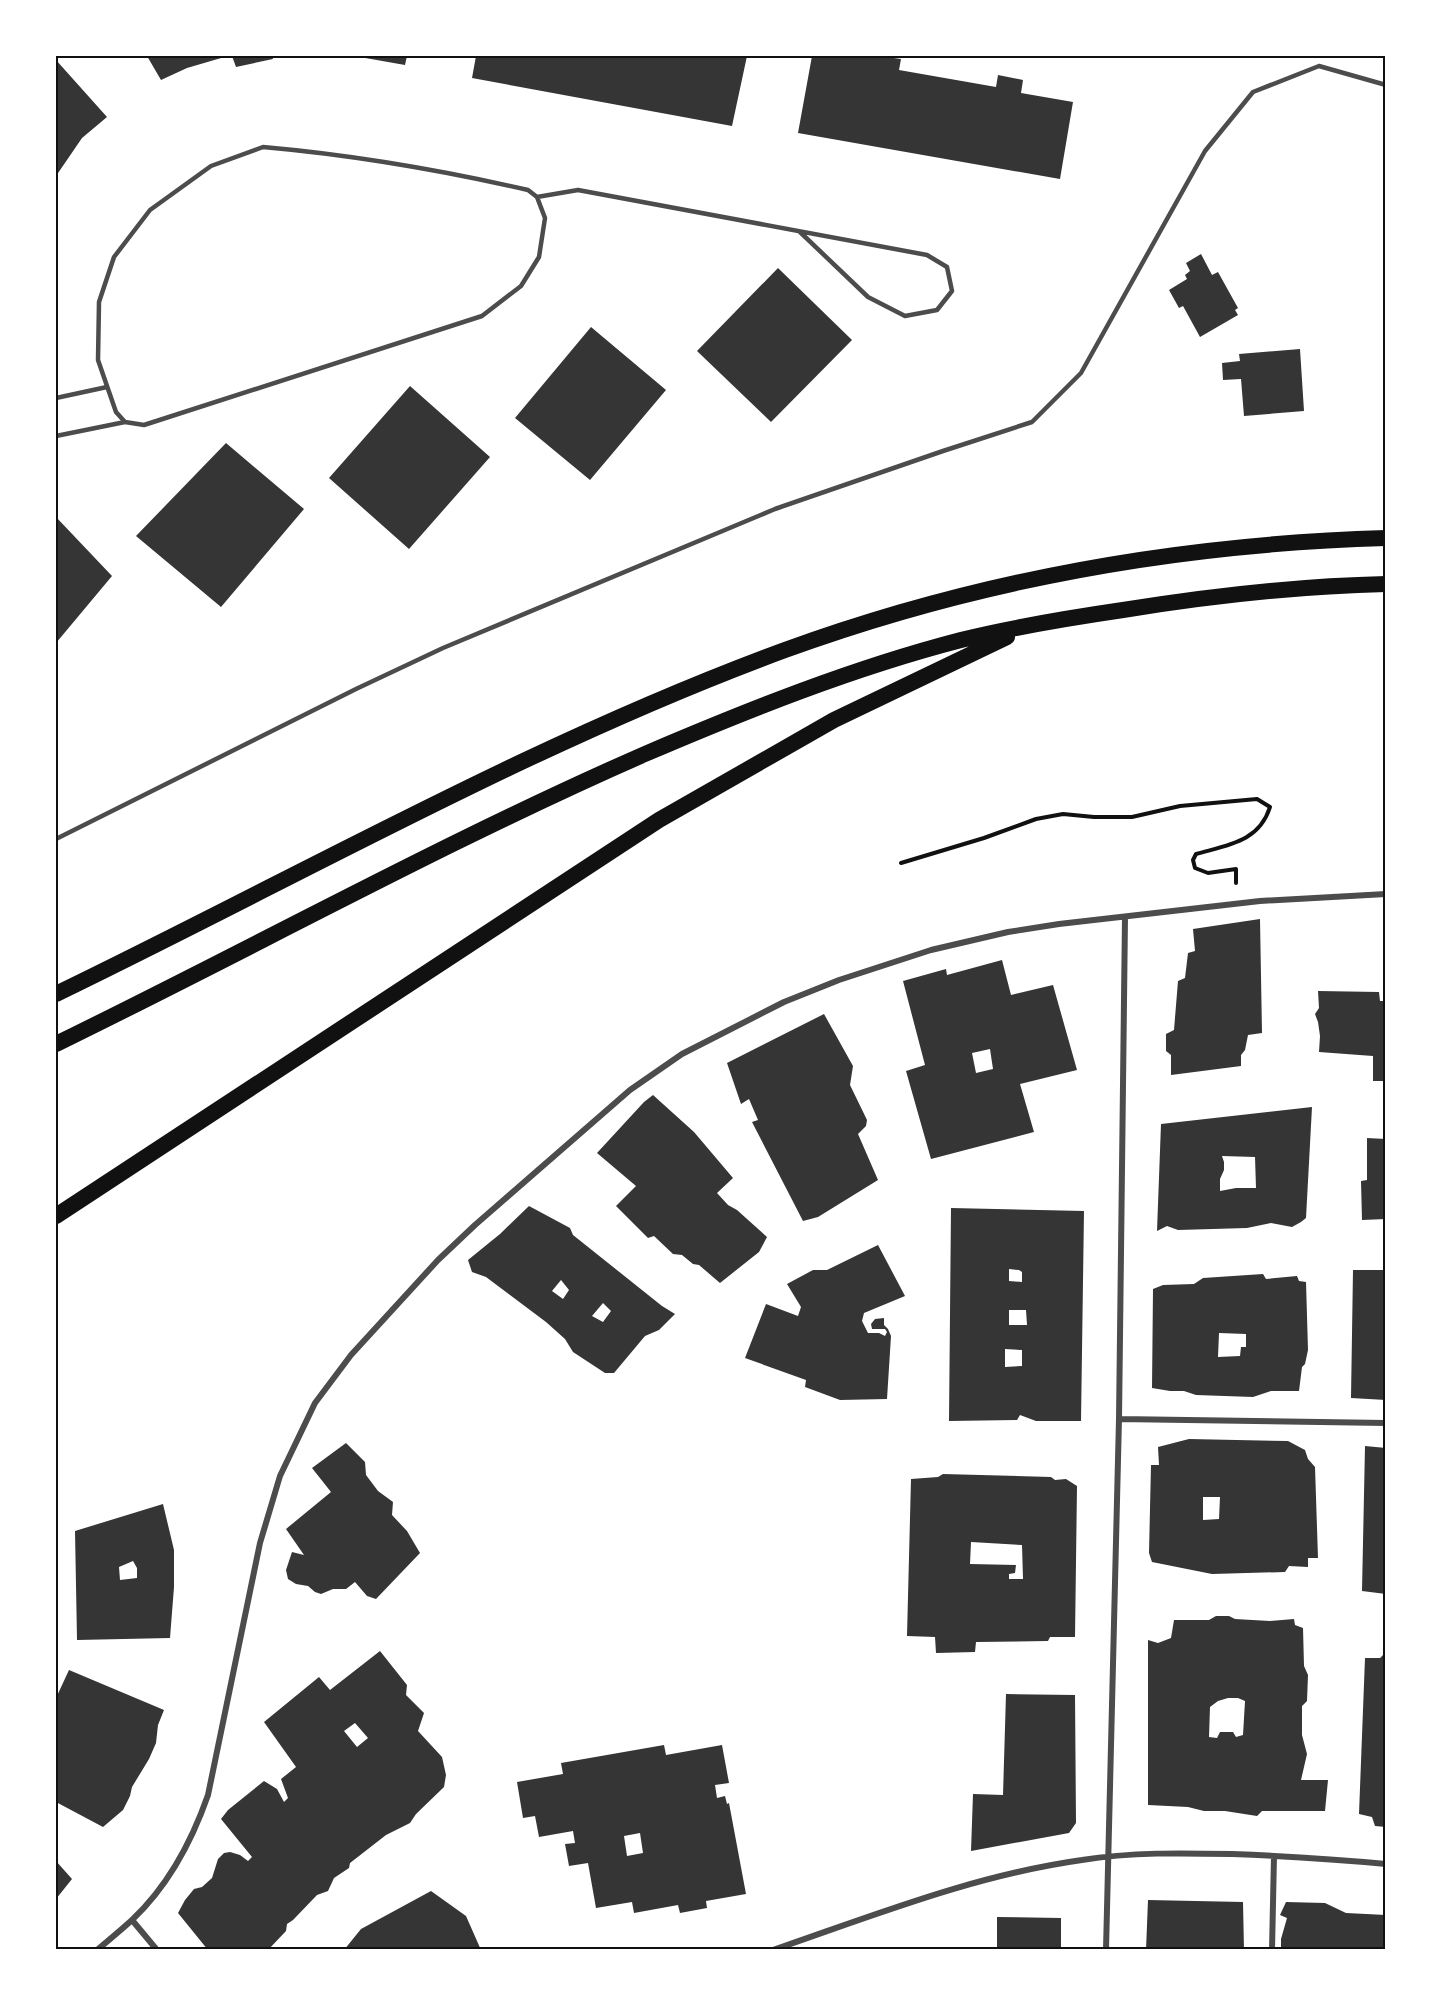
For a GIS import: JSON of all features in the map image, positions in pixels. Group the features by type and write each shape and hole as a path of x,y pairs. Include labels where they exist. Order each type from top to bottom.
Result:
{"highway":[{"path":"56,994 560,743 681,690 788,649 967,594 1118,562 1297,543 1386,538"},
{"path":"56,1044 497,822 706,728 848,675 959,641 1033,624 1247,592 1316,586 1386,584"},
{"path":"56,1216 659,820 834,720 1033,624"}],"street":[{"path":"97,1950 132,1920 155,1894 180,1858 197,1825 208,1795 260,1543 280,1476 315,1403 336,1372 438,1260 630,1090 682,1054 729,1029 813,990 931,950 1008,932 1125,917 1260,901 1386,894"},
{"path":"1107,1950 1119,1419 1125,917"},
{"path":"1119,1419 1386,1423"},
{"path":"773,1950 958,1887 1023,1871 1109,1856 1183,1853 1274,1856 1386,1864"},
{"path":"1272,1950 1274,1856"},
{"path":"132,1920 157,1950"}],"lane":[{"path":"56,838 443,648 775,509 1032,422 1082,373 1205,151 1253,92 1319,66 1386,85"},
{"path":"56,436 125,422 144,425 482,316 521,286 539,257 545,218 537,197 528,190 460,175 326,153 263,147 211,166 150,210 114,257 99,302 98,360 116,412 125,422"},
{"path":"537,197 578,190 927,255 947,267 952,291 937,310 904,316 868,297 800,232"},
{"path":"56,398 107,387"}],"path":[{"path":"901,863 984,838 1036,819 1063,814 1132,817 1180,806 1257,800 1270,807 1266,819 1257,832 1229,846 1196,855 1193,860 1195,868 1208,873 1236,869 1236,883"}],"building":[{"path":"147,56 228,56 187,68 161,80"},
{"path":"232,56 272,56 273,59 236,67"},
{"path":"354,56 407,56 405,65"},
{"path":"476,56 747,56 732,126 472,78"},
{"path":"812,56 833,58 833,56 879,56 901,59 899,70 996,87 998,75 1023,80 1021,93 1073,102 1060,179 798,133"},
{"path":"56,60 107,117 82,138 56,176"},
{"path":"1201,254 1212,275 1218,272 1238,308 1235,310 1238,315 1200,337 1183,306 1179,308 1169,290 1187,279 1185,275 1190,271 1186,263"},
{"path":"778,268 852,340 771,422 697,351"},
{"path":"591,327 666,390 590,480 515,418"},
{"path":"1300,349 1304,411 1244,416 1241,379 1223,380 1222,363 1240,361 1239,354"},
{"path":"410,386 490,457 409,549 329,478"},
{"path":"226,443 304,509 221,607 136,536"},
{"path":"56,517 112,576 56,643"},
{"path":"1260,919 1262,1033 1248,1035 1245,1050 1241,1055 1241,1066 1171,1075 1171,1055 1166,1051 1166,1034 1174,1030 1178,981 1185,978 1188,953 1195,951 1193,929"},
{"path":"1002,960 1011,995 1053,985 1077,1070 1020,1084 1034,1132 931,1159 906,1071 925,1065 903,981 946,969 947,975","holes":["990,1049 993,1069 976,1073 972,1053"]},
{"path":"1318,991 1379,992 1380,1001 1386,1001 1386,1081 1373,1081 1373,1056 1319,1052 1320,1036 1315,1014 1319,1008"},
{"path":"824,1014 853,1066 850,1085 867,1120 866,1126 858,1134 878,1180 818,1217 803,1221 752,1122 758,1120 749,1099 741,1104 727,1063"},
{"path":"653,1095 694,1132 733,1178 717,1193 767,1237 759,1252 720,1283 699,1265 693,1264 682,1255 673,1254 654,1236 648,1238 616,1206 636,1186 597,1153"},
{"path":"1312,1107 1306,1218 1292,1227 1271,1223 1247,1228 1178,1230 1167,1226 1157,1231 1161,1124","holes":["1222,1156 1255,1157 1256,1188 1220,1191 1220,1179 1224,1170"]},
{"path":"1367,1138 1386,1139 1386,1219 1362,1220 1361,1181 1367,1180"},
{"path":"529,1206 570,1228 573,1235 675,1314 659,1330 645,1336 614,1373 605,1373 573,1352 565,1339 546,1322 486,1277 472,1272 468,1260","holes":["561,1280 569,1290 563,1299 552,1291","603,1303 611,1311 603,1322 592,1316"]},
{"path":"951,1208 1084,1211 1081,1421 1036,1421 1020,1415 1017,1420 949,1421","holes":["1009,1269 1022,1272 1022,1282 1009,1281","1009,1310 1026,1310 1027,1325 1009,1325","1005,1349 1022,1350 1022,1366 1005,1367"]},
{"path":"878,1245 905,1296 864,1313 862,1321 868,1333 879,1333 885,1336 887,1332 885,1329 872,1329 871,1324 875,1319 884,1318 884,1325 891,1336 887,1399 840,1400 805,1387 806,1380 745,1358 766,1304 798,1316 801,1307 787,1284 813,1270 827,1270"},
{"path":"1353,1270 1386,1270 1386,1400 1351,1398"},
{"path":"1263,1274 1266,1279 1297,1276 1299,1281 1306,1282 1308,1350 1305,1364 1302,1367 1299,1391 1271,1391 1253,1397 1196,1395 1184,1391 1152,1388 1153,1289 1163,1285 1194,1284 1203,1278","holes":["1219,1333 1246,1334 1246,1347 1241,1347 1240,1356 1218,1357"]},
{"path":"1189,1439 1288,1441 1305,1450 1308,1459 1315,1467 1318,1558 1308,1558 1308,1567 1289,1566 1285,1572 1212,1574 1152,1562 1149,1553 1151,1465 1159,1465 1158,1447","holes":["1203,1497 1220,1497 1219,1519 1203,1520"]},
{"path":"346,1443 365,1462 366,1475 378,1491 393,1502 392,1515 407,1531 420,1553 376,1599 367,1596 355,1582 346,1589 333,1589 321,1594 308,1586 296,1584 288,1579 286,1570 292,1552 304,1555 286,1529 331,1492 312,1468"},
{"path":"1365,1446 1386,1448 1386,1594 1362,1591"},
{"path":"943,1474 1051,1477 1055,1480 1066,1479 1077,1486 1075,1637 1050,1637 1048,1641 976,1642 975,1652 936,1653 935,1637 907,1636 911,1479 938,1477","holes":["971,1542 1022,1545 1023,1579 1009,1579 1009,1574 1015,1573 1016,1565 970,1564"]},
{"path":"163,1504 174,1550 170,1638 77,1640 75,1531","holes":["133,1561 137,1568 137,1578 120,1580 119,1567"]},
{"path":"1216,1616 1270,1621 1294,1619 1295,1625 1303,1628 1304,1666 1308,1675 1307,1701 1302,1706 1302,1735 1307,1754 1301,1780 1328,1780 1325,1811 1262,1811 1257,1816 1225,1811 1204,1811 1188,1807 1148,1805 1148,1640 1158,1643 1171,1638 1174,1620 1209,1620","holes":["1238,1698 1245,1701 1243,1735 1236,1737 1233,1732 1220,1732 1217,1738 1209,1737 1210,1707 1218,1701"]},
{"path":"380,1651 407,1685 406,1695 424,1713 418,1731 442,1757 446,1775 444,1787 416,1814 410,1823 386,1835 350,1863 349,1868 334,1878 328,1891 317,1895 287,1924 286,1931 268,1950 208,1950 178,1913 194,1889 202,1887 212,1878 218,1859 224,1853 240,1855 248,1861 252,1857 221,1819 228,1810 264,1781 277,1789 284,1802 288,1798 281,1779 296,1767 264,1722 319,1677 330,1690","holes":["355,1723 368,1738 357,1747 344,1731"]},
{"path":"1386,1652 1386,1827 1375,1826 1372,1817 1359,1814 1365,1658 1380,1658"},
{"path":"69,1670 164,1710 158,1725 156,1743 132,1787 123,1810 103,1827 56,1802 56,1698"},
{"path":"1006,1694 1075,1695 1076,1823 1069,1833 971,1851 973,1794 1003,1795"},
{"path":"664,1745 666,1755 722,1745 729,1783 715,1785 717,1798 725,1796 727,1804 729,1803 746,1894 706,1901 707,1908 680,1913 678,1905 634,1913 632,1902 596,1908 588,1863 569,1866 565,1844 575,1843 573,1831 539,1837 535,1816 523,1818 517,1782 563,1774 561,1763","holes":["640,1833 643,1853 627,1856 624,1836"]},
{"path":"56,1861 72,1879 56,1899"},
{"path":"431,1891 466,1916 481,1950 344,1950 361,1929"},
{"path":"1148,1900 1243,1902 1244,1950 1146,1950"},
{"path":"1286,1902 1325,1903 1346,1913 1386,1915 1386,1950 1281,1950 1281,1939 1287,1918 1280,1915"},
{"path":"997,1917 1061,1918 1061,1950 997,1950"}]}
